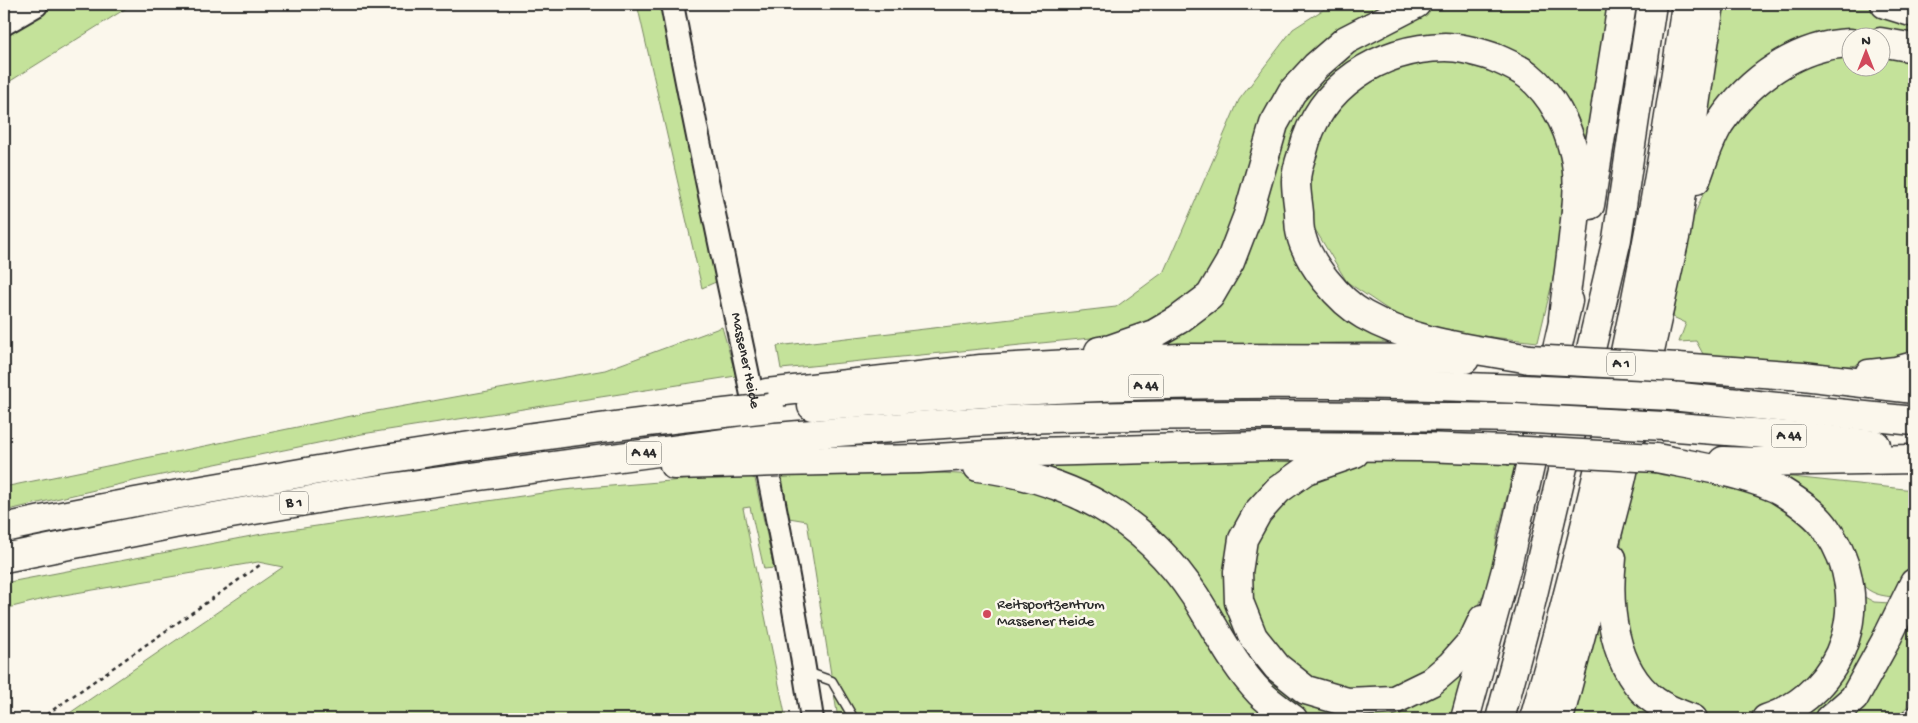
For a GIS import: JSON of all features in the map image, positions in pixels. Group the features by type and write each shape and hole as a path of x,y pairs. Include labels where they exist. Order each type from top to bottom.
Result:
{"highway":[{"path":"769,401 1111,349 1154,334 1178,320 1210,296 1230,262 1248,215 1274,124 1292,92 1316,66 1346,40 1416,4"},
{"path":"1465,719 1507,566 1563,318 1586,230 1622,4"},
{"name":"A 1","path":"1500,719 1530,607 1617,239 1652,4"},
{"name":"A 1","path":"1534,719 1584,533 1634,308 1657,193 1686,4"},
{"path":"1559,719 1620,481 1676,233 1710,4"},
{"path":"1885,4 1914,13"},
{"path":"1890,44 1914,48"},
{"path":"1676,233 1708,147 1720,124 1737,100 1761,77 1793,58 1816,50 1840,45"},
{"path":"1529,359 1414,336 1384,325 1363,315 1345,301 1316,267 1301,236 1295,179 1307,132 1324,106 1342,84 1372,64 1410,51 1446,47 1477,52 1504,61 1528,76 1548,96 1562,117 1574,153 1578,189 1563,318"},
{"path":"981,369 1179,358 1529,359 1803,376 1914,389"},
{"path":"1803,376 1896,371 1914,366"},
{"name":"A 44","path":"631,423 769,401 1176,385 1337,384 1522,389 1671,396 1914,421"},
{"name":"A 44","path":"540,467 777,450 1023,420 1338,414 1515,418 1664,426 1803,437 1914,450"},
{"name":"B 1","path":"4,528 186,493 392,457 631,423"},
{"path":"920,459 1036,452 1266,446 1421,447 1758,462 1914,459"},
{"path":"1421,447 1354,453 1306,470 1278,490 1258,512 1243,539 1238,572 1240,602 1253,637 1277,667 1306,690 1347,702 1394,700 1431,682 1451,665 1473,640 1507,566"},
{"path":"777,450 920,459 1001,470 1048,482 1092,499 1130,524 1168,560 1194,595 1234,660 1261,694 1293,719"},
{"path":"1656,458 1723,472 1779,489 1804,507 1827,528 1838,550 1847,573 1852,602 1842,650 1832,670 1821,684 1804,700 1780,715 1766,719"},
{"name":"B 1","path":"4,558 174,524 346,494 540,467"},
{"path":"1620,481 1610,576 1616,638 1625,664 1637,684 1654,700 1693,719"},
{"path":"1830,719 1854,698 1914,584"}],"main road":[{"path":"4,22 35,4"}],"street":[{"name":"Massener Heide","path":"672,4 769,477 812,719"}],"lane":[{"path":"805,672 832,681 854,719"}],"path":[{"path":"40,719 260,565"},
{"path":"1896,719 1914,705"}],"green space":[{"path":"57,4 133,4 4,85 4,35"},
{"path":"637,4 662,4 718,281 702,288"},
{"path":"1332,4 1389,4 1278,95 1246,172 1225,247 1200,287 1163,318 1111,336 781,369 777,346 1116,307 1165,271 1239,100 1293,29"},
{"path":"1429,4 1611,4 1589,146 1576,113 1553,83 1490,42 1322,89 1290,225 1401,342 1143,346 1202,314 1286,121 1343,52"},
{"path":"1723,4 1872,4 1914,20 1914,38 1906,34 1890,33 1890,28 1840,28 1840,33 1816,37 1705,126"},
{"path":"1840,56 1840,78 1890,78 1890,56 1914,60 1914,355 1903,361 1847,366 1703,354 1696,341 1679,342 1686,323 1673,317 1688,231 1722,147 1749,105 1777,77 1818,59"},
{"path":"1432,57 1470,60 1504,72 1533,96 1558,132 1568,174 1564,233 1538,342 1462,334 1399,317 1347,282 1313,226 1310,169 1325,121 1355,89 1393,66"},
{"path":"722,327 736,376 362,434 142,479 4,511 4,487 366,413 605,370"},
{"path":"1309,457 1233,573 1273,672 1396,704 1478,641 1458,719 1301,719 1267,691 1198,592 1027,460"},
{"path":"1410,457 1485,460 1515,464 1497,536 1492,574 1466,636 1445,661 1394,688 1351,691 1318,682 1288,660 1264,633 1252,601 1250,571 1256,541 1286,493 1356,461"},
{"name":"Reitsportzentrum Massener Heide","path":"884,470 977,475 1080,506 1137,545 1192,611 1276,719 838,719 807,521 789,518 781,473"},
{"path":"1633,470 1743,483 1820,530 1843,601 1825,666 1755,717 1727,719 1702,717 1680,709 1631,662 1616,576"},
{"path":"754,474 774,568 764,569 750,507 743,508 786,719 61,719 283,567 258,562 52,597 4,609 4,583 262,534 563,490"},
{"path":"1773,475 1914,490 1914,577 1893,597 1876,594 1868,590 1855,578"},
{"path":"1861,595 1874,602 1890,603 1879,642 1821,719 1787,719"},
{"path":"1914,598 1914,670 1911,677 1907,707 1894,719 1842,719"},
{"path":"1598,611 1665,719 1568,719"}],"place":[{"name":"Reitsportzentrum Massener Heide","path":"987,614"}]}
